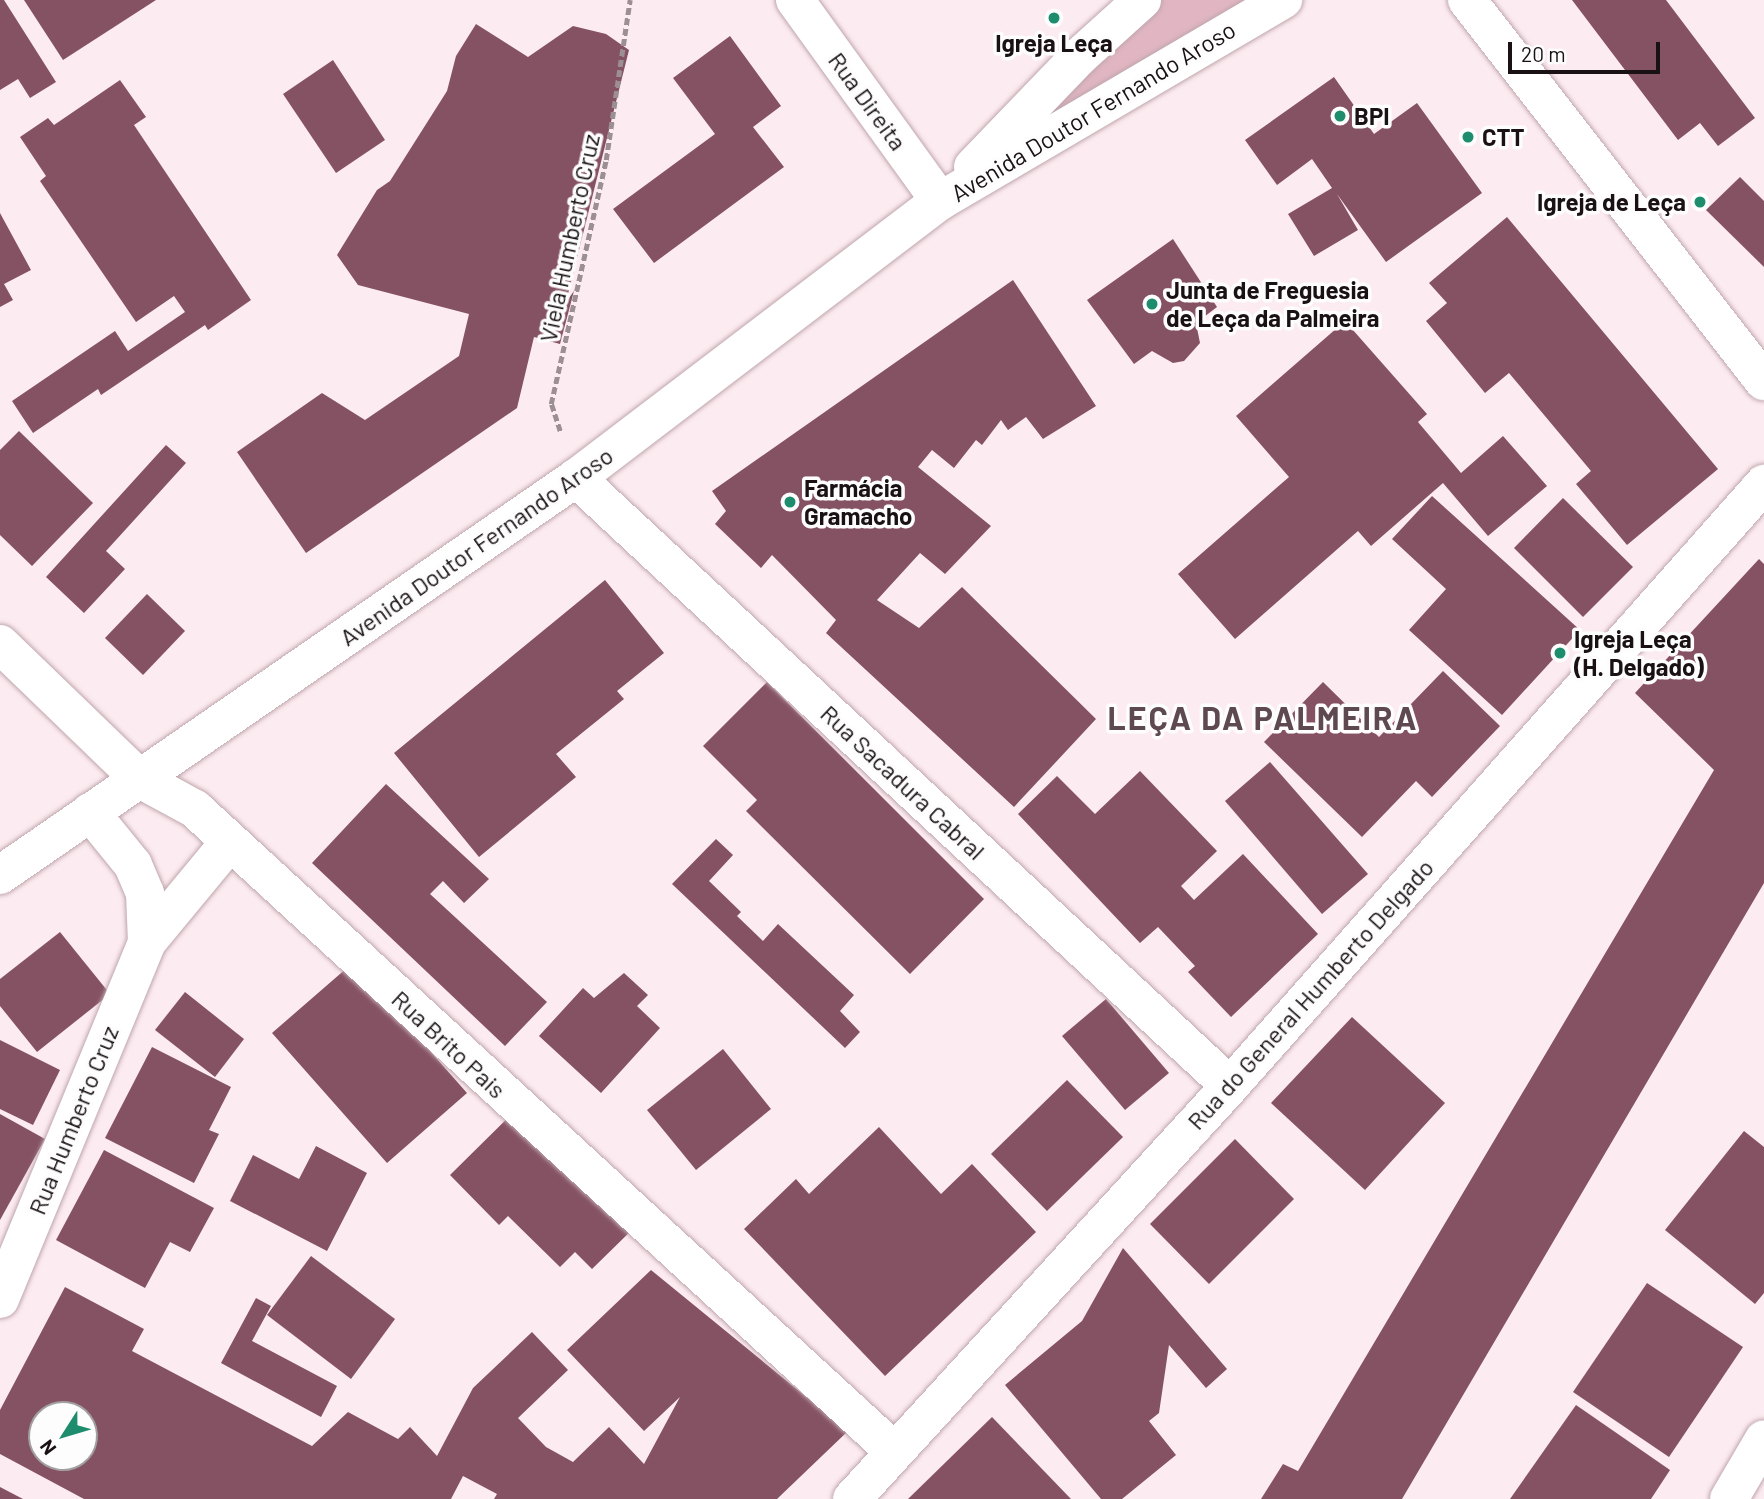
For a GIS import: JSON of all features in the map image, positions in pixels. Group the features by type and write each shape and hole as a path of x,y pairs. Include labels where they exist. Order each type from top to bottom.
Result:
{"street":[{"name":"Rua Direita","path":"795,0 940,201"},
{"name":"Avenida Doutor Fernando Aroso","path":"940,201 1079,57 1142,0"},
{"name":"Avenida Doutor Fernando Aroso","path":"0,875 576,478 940,201 1283,0"},
{"path":"1467,0 1764,381"},
{"name":"Rua Sacadura Cabral","path":"576,478 1230,1086"},
{"name":"Rua do General Humberto Delgado","path":"852,1499 1230,1086 1764,484"},
{"name":"Rua Brito Pais","path":"0,644 140,779 195,808 894,1451"},
{"name":"Rua Humberto Cruz","path":"90,813 133,865 145,893 147,942"},
{"name":"Rua Humberto Cruz","path":"0,1299 147,942 229,842"},
{"path":"1729,1499 1762,1445"}],"path":[{"name":"Viela Humberto Cruz","path":"576,478 551,404 606,160 630,0"}],"shaded area":[{"path":"1142,0 1283,0 940,201"}],"building":[{"path":"0,0 4,0 56,82 30,98 18,79 0,90"},
{"path":"24,0 156,0 63,60"},
{"path":"1572,0 1666,0 1755,118 1718,146 1700,123 1678,140"},
{"path":"476,24 528,57 573,26 606,34 629,50 566,302 574,291 560,344 534,337 517,408 306,553 237,452 322,393 365,420 459,356 469,314 358,285 337,255 377,190 390,181 447,91 456,56"},
{"path":"730,36 781,106 753,127 784,167 654,263 613,209 715,134 673,78"},
{"path":"333,60 385,140 336,173 283,94"},
{"path":"1334,77 1374,134 1417,103 1482,193 1386,262 1337,194 1358,230 1314,256 1288,214 1332,188 1312,159 1277,185 1245,140"},
{"path":"120,80 146,117 134,125 251,300 208,330 205,325 101,395 98,389 33,433 12,401 115,331 128,351 185,312 174,296 136,322 40,181 46,176 20,137 48,118 54,125"},
{"path":"1740,177 1764,201 1764,267 1706,210"},
{"path":"0,213 31,270 4,284 13,300 0,307"},
{"path":"1507,217 1718,469 1627,545 1576,484 1591,471 1509,373 1485,393 1426,321 1447,303 1429,283"},
{"name":"Junta de Freguesia de Leça da Palmeira","path":"1173,239 1217,307 1196,323 1200,343 1184,361 1173,363 1152,351 1134,364 1087,300"},
{"path":"1013,280 1096,406 1043,439 1026,417 1008,430 1001,420 982,445 976,440 954,468 932,450 918,467 991,526 945,574 920,553 877,600 919,628 962,587 1096,719 1014,807 826,633 836,620 772,555 761,568 715,524 726,511 712,491"},
{"path":"1345,321 1427,414 1418,422 1461,473 1503,436 1547,486 1488,536 1443,483 1371,546 1358,531 1235,639 1178,574 1289,477 1236,416"},
{"path":"19,431 93,503 32,566 0,535 0,450"},
{"path":"166,445 186,463 106,551 125,569 84,613 46,577"},
{"path":"1432,496 1580,630 1502,715 1409,630 1446,589 1392,539"},
{"path":"1563,498 1633,567 1583,617 1514,548"},
{"path":"1759,559 1764,564 1764,883 1402,1499 1261,1499 1283,1464 1298,1471 1714,770 1635,693"},
{"path":"605,580 664,653 617,691 624,699 556,754 576,777 479,857 394,753"},
{"path":"147,594 185,631 143,675 105,638"},
{"path":"1443,671 1500,726 1432,797 1416,781 1362,837 1264,742 1323,682 1379,737"},
{"path":"767,682 984,899 910,974 746,811 757,800 703,746"},
{"path":"1270,762 1368,874 1322,914 1225,801"},
{"path":"1140,771 1217,851 1181,886 1194,900 1243,854 1318,934 1231,1017 1188,972 1195,966 1158,927 1140,943 1018,814 1057,776 1095,814"},
{"path":"386,784 489,879 464,903 443,881 430,894 547,1002 505,1046 312,863"},
{"path":"716,839 733,855 709,881 741,912 737,916 763,941 778,924 854,995 840,1011 860,1032 845,1048 672,884"},
{"path":"60,932 110,994 37,1052 0,1006 0,979"},
{"path":"363,954 423,1043 467,1093 387,1163 272,1033"},
{"path":"624,973 648,995 637,1006 660,1028 601,1093 539,1036 583,988 594,998"},
{"path":"185,992 244,1039 215,1077 155,1030"},
{"path":"1106,999 1169,1073 1125,1110 1062,1036"},
{"path":"1352,1017 1445,1103 1365,1190 1271,1103"},
{"path":"0,1040 60,1070 33,1125 0,1109"},
{"path":"152,1047 231,1087 209,1130 219,1134 194,1183 105,1138"},
{"path":"723,1049 771,1109 696,1170 647,1110"},
{"path":"1067,1080 1123,1137 1047,1211 991,1154"},
{"path":"521,1105 639,1223 592,1269 575,1252 560,1267 508,1216 499,1225 450,1175"},
{"path":"0,1114 45,1139 0,1220"},
{"path":"879,1127 941,1194 972,1164 1036,1232 885,1376 744,1229 796,1179 809,1194"},
{"path":"1744,1131 1764,1147 1764,1293 1755,1304 1665,1230"},
{"path":"1235,1139 1294,1199 1209,1284 1150,1224"},
{"path":"316,1146 367,1173 327,1251 230,1201 253,1155 299,1179"},
{"path":"104,1150 214,1208 190,1252 170,1242 145,1288 56,1240"},
{"path":"1123,1248 1227,1369 1206,1388 1169,1345 1159,1413 1149,1421 1176,1455 1122,1499 1101,1499 1005,1385 1082,1321"},
{"path":"311,1256 395,1319 351,1379 267,1315"},
{"path":"651,1270 848,1431 777,1499 494,1499 497,1494 463,1476 451,1499 84,1499 32,1471 98,1471 98,1401 28,1401 28,1469 0,1454 0,1410 65,1287 144,1329 132,1351 312,1446 348,1412 398,1439 410,1427 437,1456 473,1388 532,1332 568,1370 518,1418 546,1447 573,1462 609,1427 644,1464 680,1397 644,1431 567,1350"},
{"path":"1647,1283 1743,1347 1669,1457 1573,1392"},
{"path":"256,1298 271,1306 252,1341 337,1386 321,1417 221,1363"},
{"path":"1576,1405 1670,1470 1651,1499 1510,1499"},
{"path":"992,1417 1071,1499 908,1499"},
{"path":"0,1487 23,1499 0,1499"}],"place":[{"name":"Igreja Leça","path":"1054,18"},
{"name":"BPI","path":"1340,116"},
{"name":"CTT","path":"1468,137"},
{"name":"Igreja de Leça","path":"1700,202"},
{"name":"Junta de Freguesia de Leça da Palmeira","path":"1152,304"},
{"name":"Farmácia Gramacho","path":"790,502"},
{"name":"Igreja Leça (H. Delgado)","path":"1560,653"}],"district":[{"name":"LEÇA DA PALMEIRA","path":"1263,717"}]}
